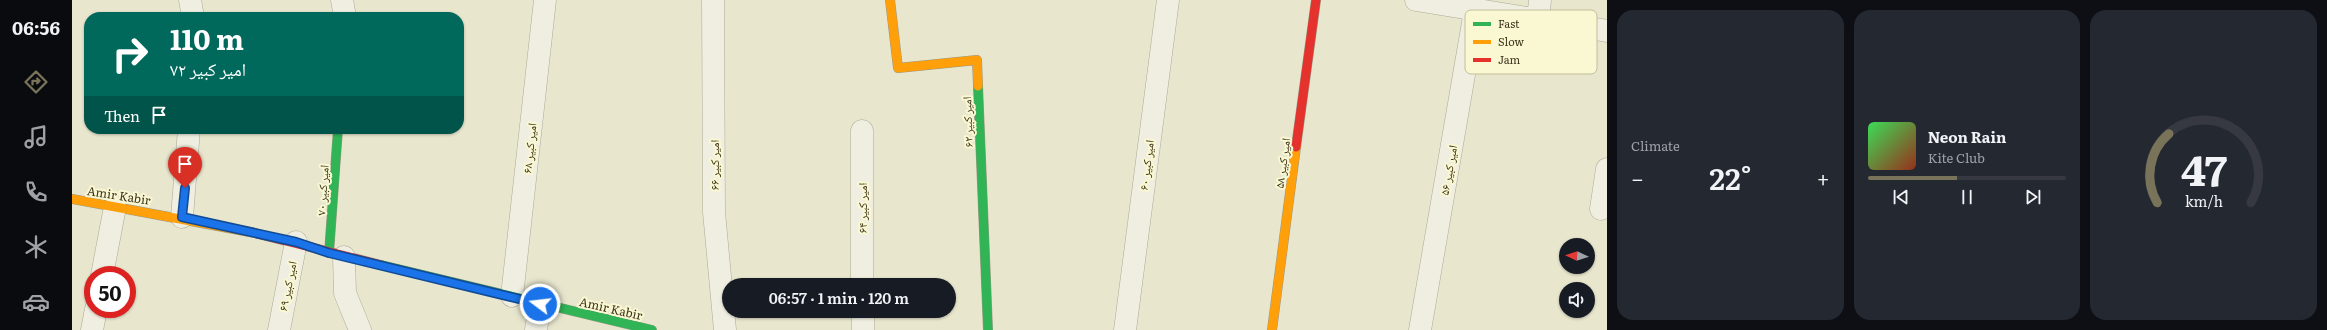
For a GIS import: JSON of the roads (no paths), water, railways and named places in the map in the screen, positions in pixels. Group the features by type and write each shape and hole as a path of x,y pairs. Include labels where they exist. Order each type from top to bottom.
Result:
{"street":[{"path":"190,0 192,12"},
{"path":"342,0 344,12"},
{"name":"امیر کبیر ۶۸","path":"512,296 545,0"},
{"name":"امیر کبیر ۶۶","path":"713,0 714,212 725,330"},
{"name":"امیر کبیر ۶۲","path":"890,0 898,68 977,60 988,330"},
{"name":"امیر کبیر ۶۰","path":"1125,330 1168,0"},
{"name":"امیر کبیر ۵۸","path":"1272,330 1316,0"},
{"path":"1416,0 1470,10"},
{"path":"1597,28 1607,31"},
{"name":"امیر کبیر ۵۶","path":"1420,330 1465,69"},
{"name":"امیر کبیر ۶۴","path":"862,131 862,278"},
{"path":"182,217 189,134"},
{"name":"امیر کبیر ۷۰","path":"336,255 338,134"},
{"path":"1601,209 1607,170"},
{"name":"Amir Kabir","path":"72,199 182,217 296,242 336,255 652,330"},
{"path":"104,266 115,207"},
{"name":"امیر کبیر ۶۹","path":"279,330 296,242"},
{"path":"336,255 345,293 360,330"},
{"path":"536,330 540,304"},
{"path":"92,330 94,318"},
{"path":"862,318 863,330"}]}
